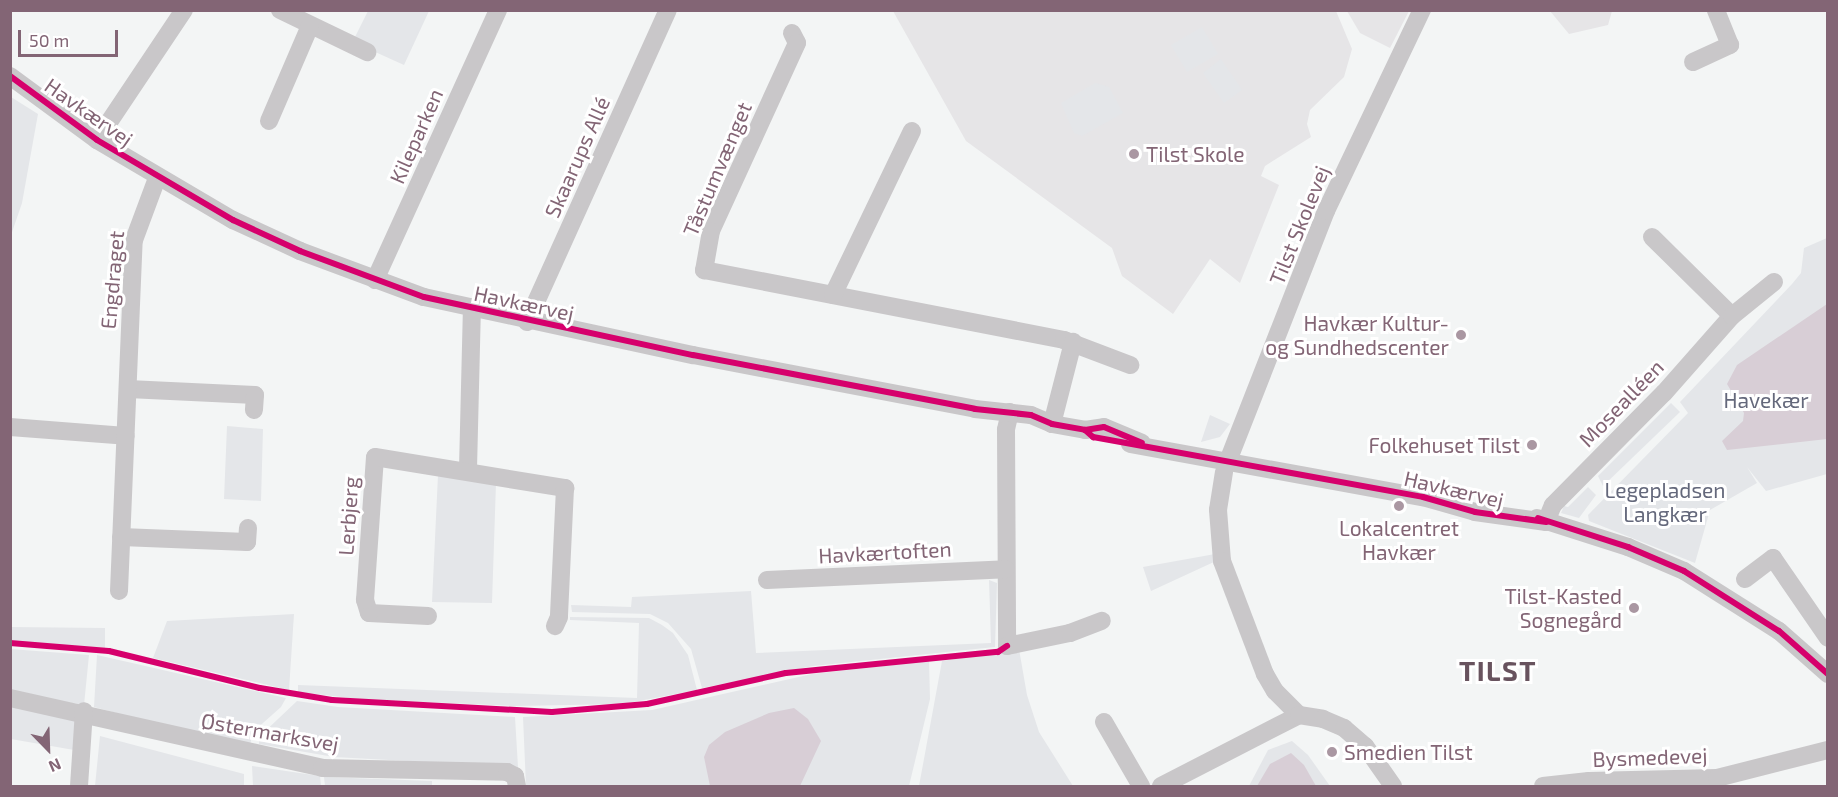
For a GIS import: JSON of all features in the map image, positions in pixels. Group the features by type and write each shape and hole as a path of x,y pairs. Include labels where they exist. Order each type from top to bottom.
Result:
{"street":[{"path":"97,140 184,10"},
{"path":"280,10 367,52"},
{"name":"Kileparken","path":"375,280 498,10"},
{"name":"Skaarups Allé","path":"527,322 668,10"},
{"name":"Tilst Skolevej","path":"1226,466 1326,211 1422,10"},
{"path":"1693,62 1730,45 1716,10"},
{"path":"268,121 310,26"},
{"name":"Tåstumvænget","path":"792,33 797,43 714,223 704,270 1073,342 1130,365"},
{"name":"Havkærvej","path":"10,76 97,140 157,178 232,220 375,280 472,310 975,409 1009,417 1029,426 1052,424 1085,430 1093,437 1142,443 1226,466 1423,497 1475,512 1546,522 1628,547 1684,571 1779,631 1827,674"},
{"path":"833,295 912,131"},
{"name":"Engdraget","path":"119,591 134,240 157,178"},
{"path":"1652,237 1732,316"},
{"name":"Mosealléen","path":"1546,522 1553,505 1664,393 1732,316 1774,282"},
{"path":"468,470 472,310"},
{"path":"1052,424 1073,342"},
{"path":"128,389 255,395 254,410"},
{"path":"1009,417 1007,646 1097,628"},
{"path":"13,428 126,436"},
{"name":"Lerbjerg","path":"428,616 369,612 365,600 375,457 468,470 565,488 559,617 555,626"},
{"path":"1226,466 1218,510 1222,561 1265,674 1275,691 1299,715 1323,719 1344,728 1365,746 1393,786"},
{"path":"121,537 247,542 248,528"},
{"path":"1745,579 1773,558 1827,638"},
{"name":"Havkærtoften","path":"766,580 1006,569"},
{"name":"Østermarksvej","path":"10,698 84,711 239,752 322,768 507,772 515,776 517,786"},
{"path":"79,786 84,711"},
{"path":"1161,786 1299,715"},
{"path":"1104,722 1141,786"},
{"name":"Bysmedevej","path":"1543,786 1589,781 1677,784 1717,778 1827,750"}],"shaded area":[{"name":"Tilst Skole","path":"893,11 1336,11 1352,49 1344,77 1310,110 1307,124 1311,137 1265,166 1261,176 1279,185 1240,283 1210,259 1173,314 1122,276 1112,248 966,141"},
{"path":"1347,11 1409,11 1390,48 1360,33"},
{"path":"1550,11 1612,11 1608,25 1569,34"},
{"path":"1827,304 1827,439 1727,450 1722,441 1743,421 1744,413 1727,384 1737,365"},
{"path":"794,708 808,719 821,741 800,786 710,786 704,757 709,745 725,732 769,713"},
{"path":"1291,753 1304,765 1316,786 1257,786 1270,764"}],"green space":[{"path":"368,11 429,11 404,65 373,51 355,37"},
{"path":"1202,27 1218,54 1187,72 1171,45"},
{"path":"1221,59 1242,90 1224,103 1203,73"},
{"path":"1095,83 1109,87 1123,113 1082,136 1074,133 1061,103"},
{"path":"11,97 38,114 22,203 11,235"},
{"name":"Havekær","path":"1827,238 1827,474 1766,491 1747,467 1757,483 1710,510 1695,563 1589,521 1588,515 1688,413 1680,402 1801,273 1804,248"},
{"path":"1671,403 1680,412 1603,486 1598,476"},
{"path":"1210,415 1230,424 1220,437 1201,442"},
{"path":"227,426 263,429 261,501 224,499"},
{"path":"438,475 496,483 492,603 432,602"},
{"path":"1588,487 1596,495 1579,518 1561,513 1564,506 1568,507"},
{"path":"1215,554 1216,561 1151,591 1143,567"},
{"path":"989,580 997,583 995,647 813,666 702,688 691,649 668,623 650,614 572,612 571,605 631,607 632,597 751,591 756,653 991,643"},
{"path":"294,614 289,690 153,658 167,621"},
{"path":"570,617 649,618 662,625 673,633 688,655 697,690 623,704 514,706 359,699 298,692 298,685 637,698 639,623 570,620"},
{"path":"11,627 105,628 105,648 11,641"},
{"path":"10,649 89,655 84,705 11,693"},
{"path":"1019,649 1027,695 1039,732 1073,786 919,786 942,661"},
{"path":"97,655 286,698 281,707 253,732 249,749 94,707"},
{"path":"929,661 930,699 909,786 526,786 523,717 652,710 812,674"},
{"path":"297,701 338,707 515,717 518,767 334,757 259,744 259,737"},
{"path":"11,707 70,715 77,724 74,750 11,739"},
{"path":"100,736 244,774 244,786 95,786"},
{"path":"1292,741 1308,755 1330,786 1249,786 1268,750"},
{"path":"252,766 320,776 321,786 253,786"},
{"path":"324,777 432,781 432,786 325,786"}],"cycle path":[{"path":"10,76 97,140 233,220 300,251 424,297 693,355 975,409 1031,415 1052,424 1085,430 1104,427 1142,443"},
{"path":"1085,430 1093,437 1423,497 1475,512 1546,522"},
{"path":"1538,518 1628,547 1684,571 1779,631 1828,674"},
{"path":"10,643 109,651 260,688 332,700 552,712 647,704 786,673 998,652 1007,646"}],"place":[{"name":"Tilst Skole","path":"1134,154"},
{"name":"Havkær Kultur- og Sundhedscenter","path":"1461,335"},
{"name":"Folkehuset Tilst","path":"1532,445"},
{"name":"Lokalcentret Havkær","path":"1399,506"},
{"name":"Tilst-Kasted Sognegård","path":"1634,608"},
{"name":"Smedien Tilst","path":"1332,752"}],"district":[{"name":"TILST","path":"1498,671"}],"park label":[{"name":"Legepladsen Langkær","path":"1665,502"}]}
